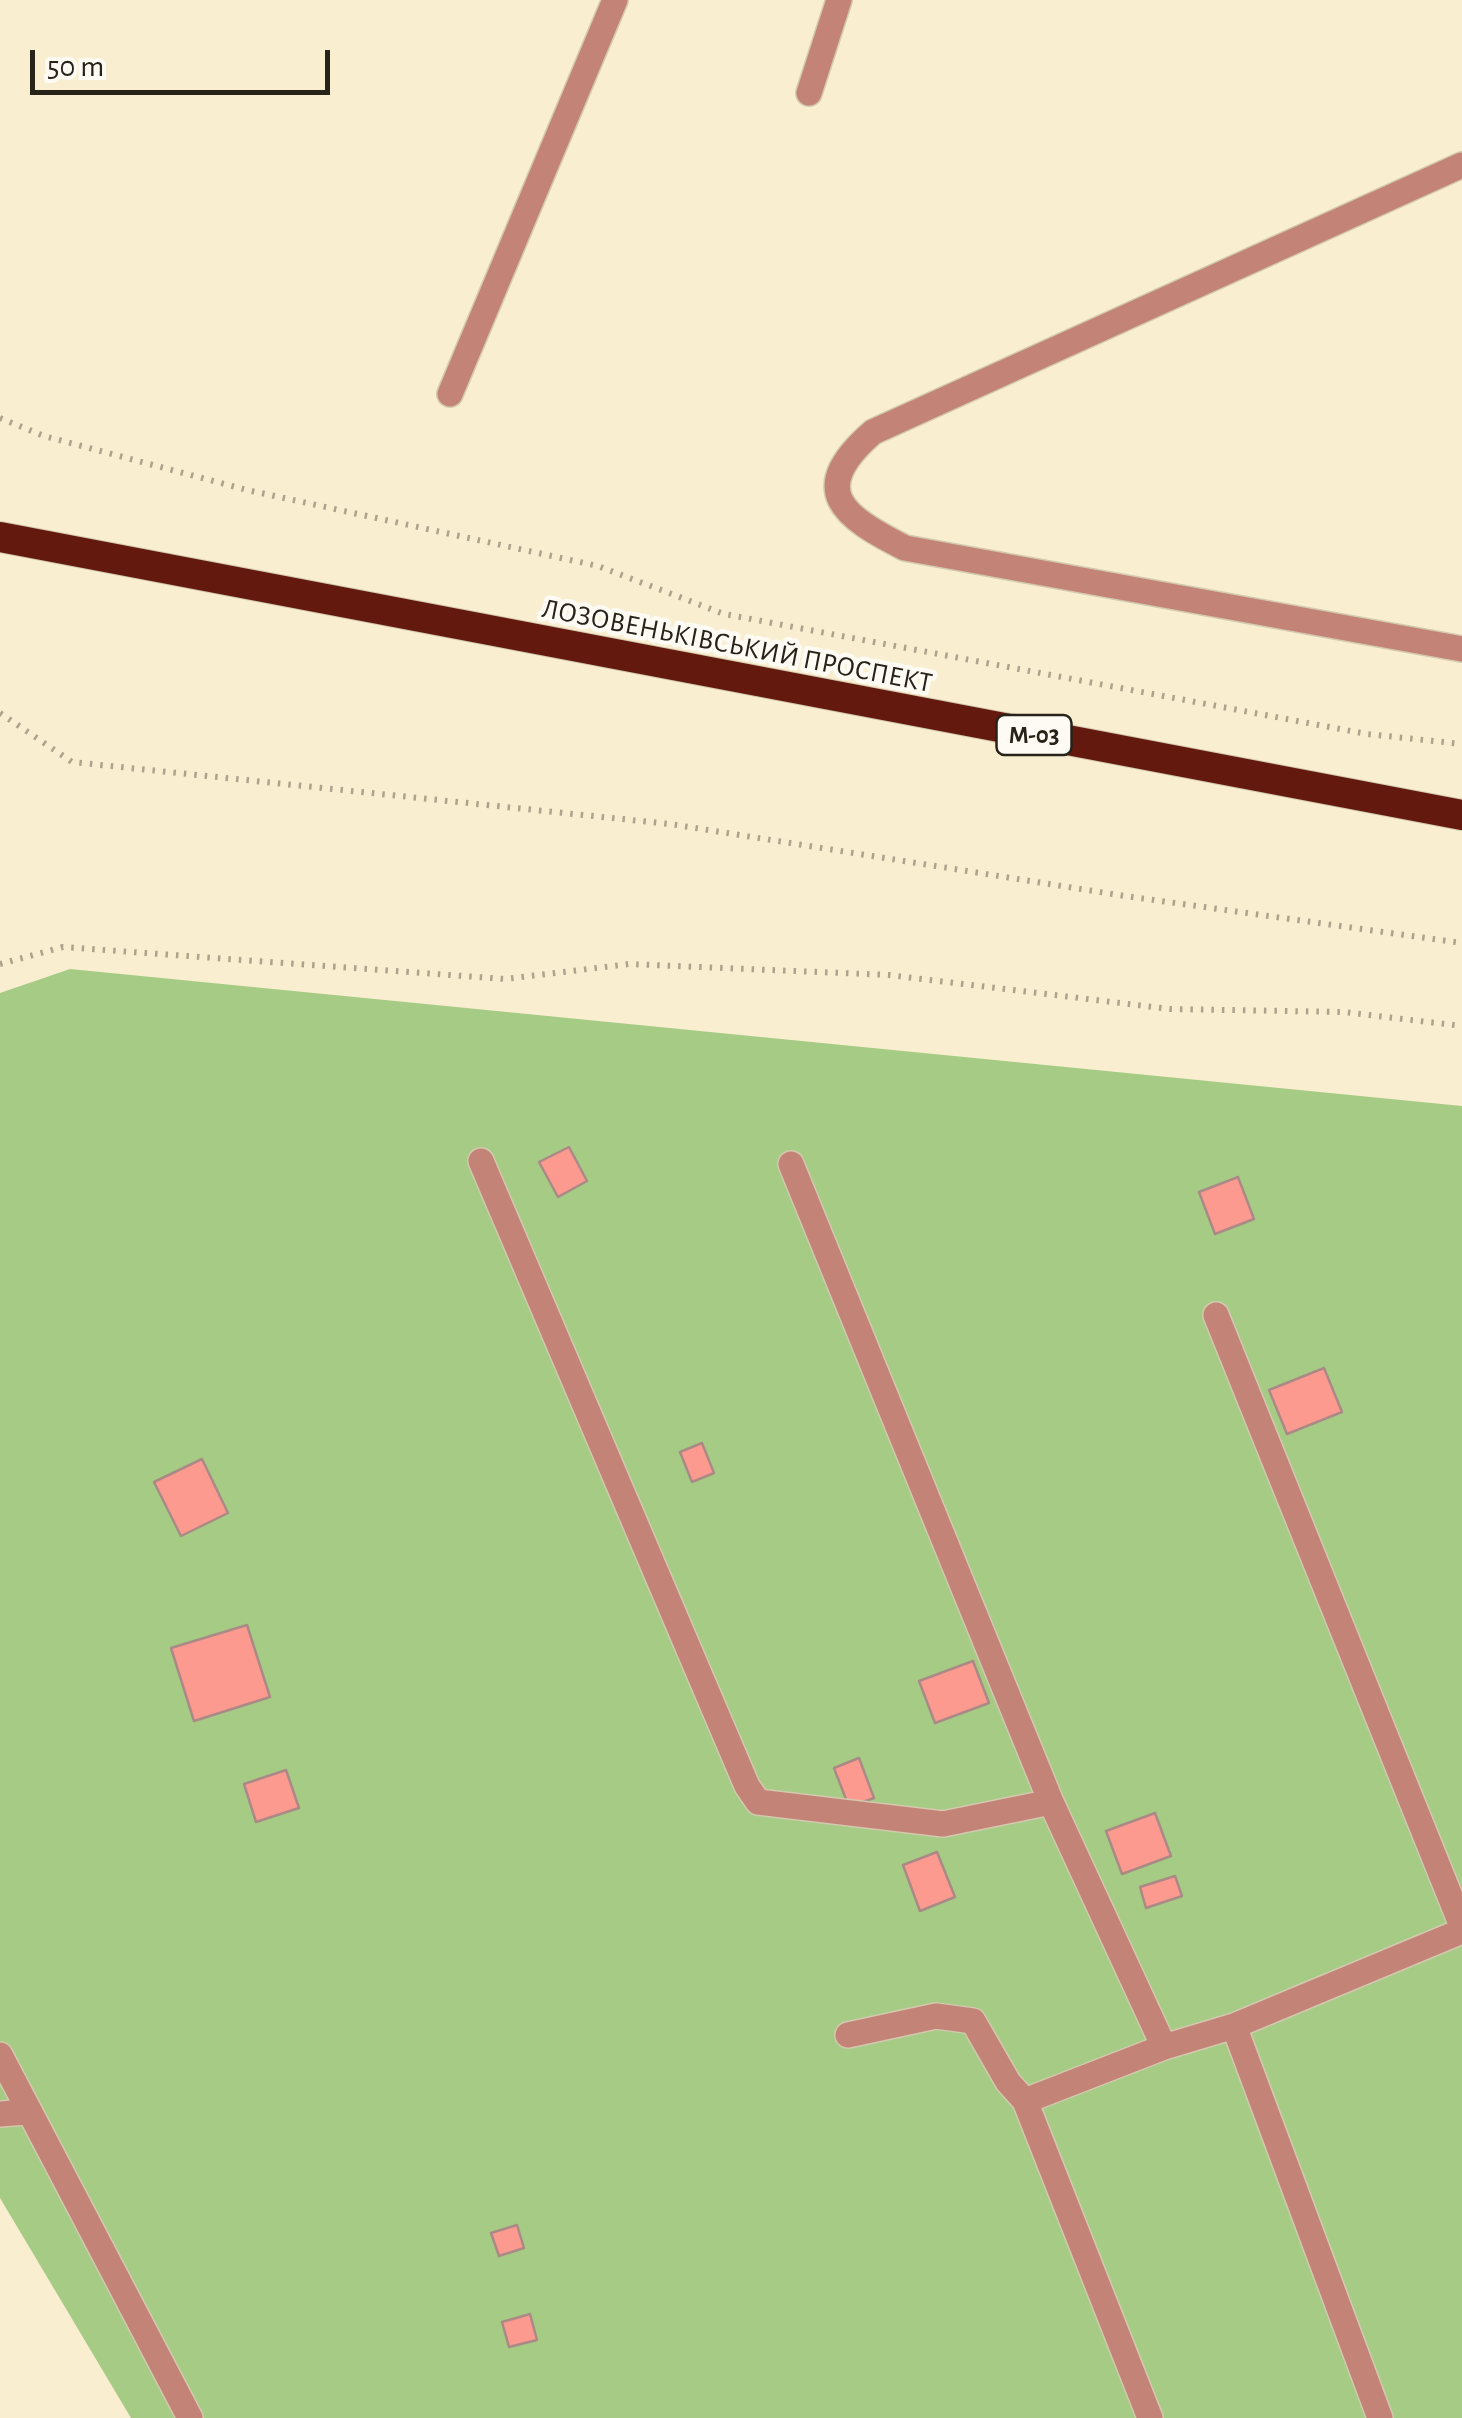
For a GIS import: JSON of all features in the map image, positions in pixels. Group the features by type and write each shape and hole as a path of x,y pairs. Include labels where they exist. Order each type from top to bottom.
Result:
{"highway":[{"name":"ЛОЗОВЕНЬКІВСЬКИЙ ПРОСПЕКТ","path":"0,537 1462,815"}],"street":[{"path":"450,394 616,0"},
{"path":"809,93 839,0"},
{"path":"1462,166 873,432 851,451 840,473 838,498 848,515 906,548 1462,649"},
{"path":"481,1161 739,1767 758,1802 943,1824 1051,1802"},
{"path":"791,1164 1051,1802 1164,2047"},
{"path":"1024,2100 1164,2047 1234,2026 1462,1929 1216,1316"},
{"path":"848,2035 936,2016 972,2021 1008,2082 1024,2100 1150,2418"},
{"path":"1234,2026 1380,2418"},
{"path":"0,2055 190,2418"},
{"path":"0,2114 27,2112"}],"path":[{"path":"0,418 44,436 247,490 598,566 724,614 1367,734 1462,744"},
{"path":"0,713 72,762 670,824 1126,896 1462,942"},
{"path":"0,964 63,947 505,980 628,964 890,975 1170,1009 1344,1012 1462,1026"}],"green space":[{"path":"70,969 1462,1106 1462,2418 131,2418 0,2198 0,993"}],"building":[{"path":"569,1147 587,1181 558,1197 539,1162"},
{"path":"1238,1177 1254,1219 1215,1234 1199,1192"},
{"path":"1324,1368 1342,1412 1287,1434 1269,1390"},
{"path":"702,1443 714,1473 692,1482 680,1452"},
{"path":"202,1459 228,1513 181,1536 154,1482"},
{"path":"247,1625 270,1697 194,1721 171,1648"},
{"path":"973,1661 989,1703 935,1723 919,1681"},
{"path":"859,1758 874,1798 849,1807 834,1768"},
{"path":"286,1770 299,1808 256,1822 244,1784"},
{"path":"1155,1813 1171,1856 1122,1874 1106,1831"},
{"path":"937,1852 955,1897 920,1911 903,1865"},
{"path":"1175,1876 1182,1896 1146,1908 1140,1887"},
{"path":"517,2225 524,2248 499,2256 491,2233"},
{"path":"530,2314 537,2340 509,2347 502,2322"}]}
